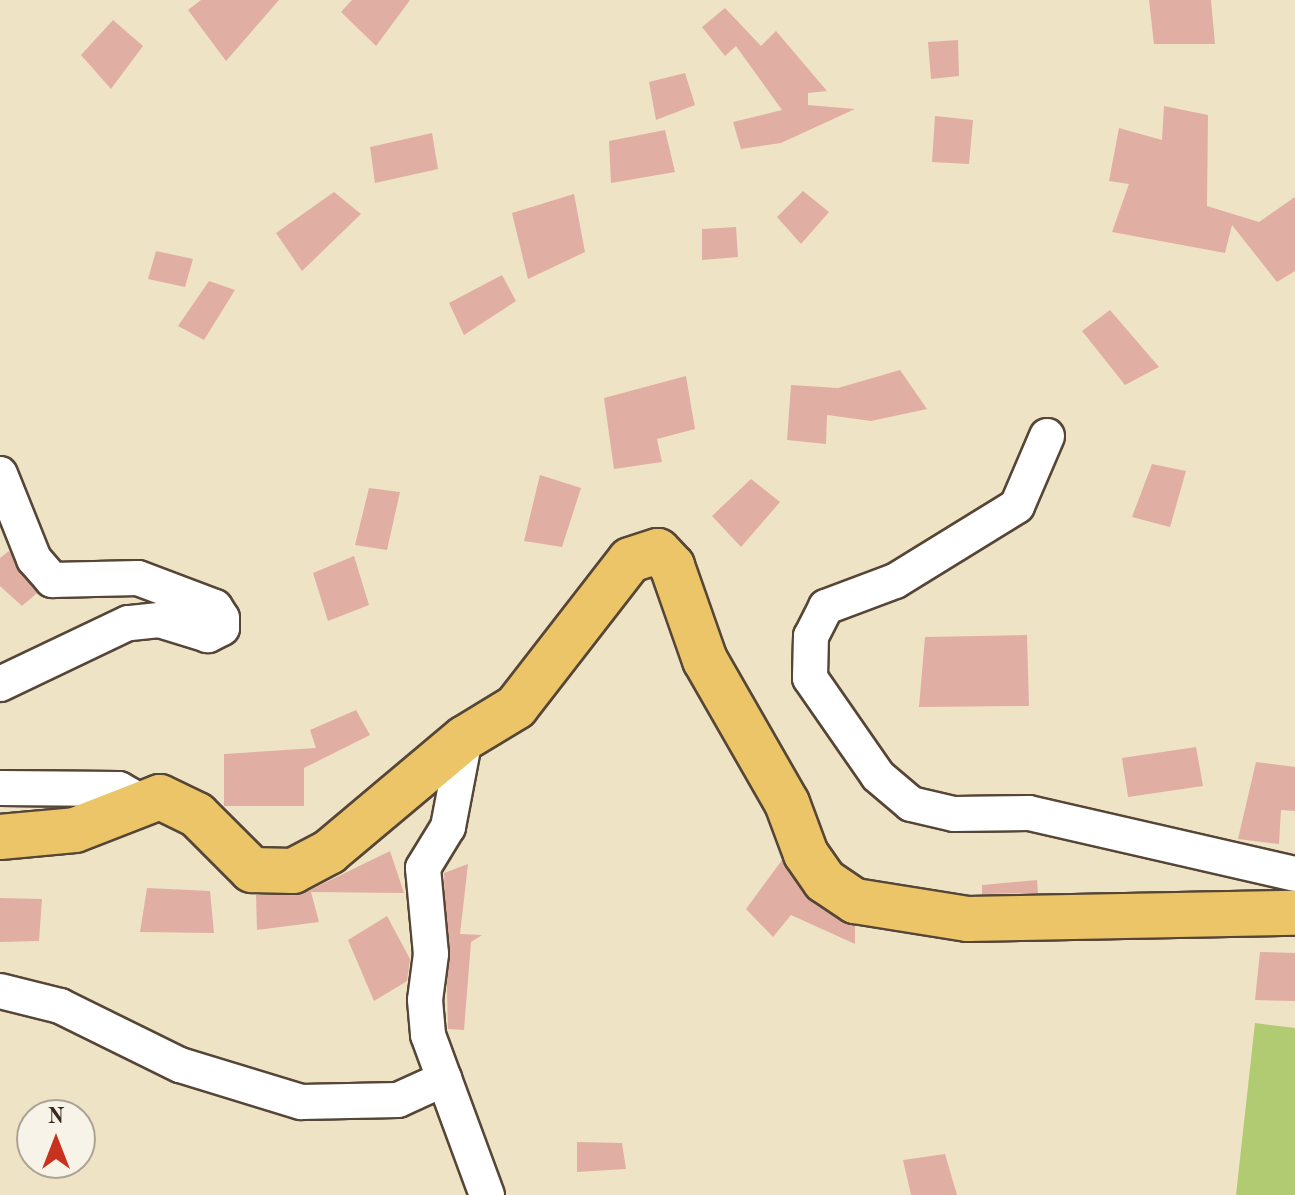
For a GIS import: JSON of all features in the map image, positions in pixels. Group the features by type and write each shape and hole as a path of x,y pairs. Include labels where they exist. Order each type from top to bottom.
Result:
{"main road":[{"path":"0,837 75,830 143,803 176,801 252,870 293,871 329,852 465,738 516,707 542,678 630,560 658,551 672,566 705,660 787,803 806,854 825,881 855,901 968,919 1295,913"}],"street":[{"path":"1047,436 1017,506 895,581 826,607 811,636 810,678 878,776 911,804 954,814 1029,813 1295,874"},
{"path":"0,474 34,559 52,580 138,578 215,607 222,618 222,628 208,635 159,620 128,623 0,684"},
{"path":"465,738 448,827 423,868 428,1035 487,1195"},
{"path":"0,788 119,789 143,803"},
{"path":"0,991 60,1006 180,1065 301,1102 398,1100 444,1079"}],"green space":[{"path":"1255,1023 1295,1028 1295,1195 1236,1195"}],"building":[{"path":"201,0 279,0 226,61 188,10"},
{"path":"352,0 410,0 376,46 341,12"},
{"path":"1149,0 1211,0 1215,44 1154,44"},
{"path":"725,8 761,46 776,31 827,91 808,93 808,105 855,109 781,143 741,149 733,122 782,110 736,46 725,56 702,27"},
{"path":"113,20 143,46 111,89 81,55"},
{"path":"958,40 959,76 931,79 928,42"},
{"path":"685,73 695,105 656,120 649,82"},
{"path":"1164,106 1208,115 1207,206 1259,222 1295,197 1295,271 1277,282 1232,225 1225,253 1112,232 1129,184 1109,181 1119,128 1162,140"},
{"path":"935,116 973,120 969,164 932,162"},
{"path":"665,130 675,172 611,183 609,141"},
{"path":"432,133 438,169 375,183 370,147"},
{"path":"803,191 829,212 801,244 777,217"},
{"path":"334,192 361,214 302,271 276,233"},
{"path":"574,194 585,252 528,279 512,213"},
{"path":"736,227 738,257 702,260 702,229"},
{"path":"156,251 193,259 185,287 148,279"},
{"path":"502,275 516,301 464,335 449,303"},
{"path":"209,281 235,290 204,340 178,326"},
{"path":"1110,310 1159,367 1125,385 1082,331"},
{"path":"900,370 927,409 871,421 827,415 826,444 787,440 791,385 838,388"},
{"path":"686,376 695,429 657,439 662,462 614,469 604,398"},
{"path":"1152,464 1186,471 1170,527 1132,517"},
{"path":"540,475 581,488 562,547 524,541"},
{"path":"751,479 780,502 741,547 712,516"},
{"path":"369,488 400,492 387,550 355,545"},
{"path":"9,551 37,593 22,606 0,586 0,558"},
{"path":"354,556 369,605 328,621 313,573"},
{"path":"1027,635 1029,706 919,707 925,637"},
{"path":"356,710 370,735 304,768 304,806 224,806 224,754 316,748 310,730"},
{"path":"1196,747 1203,786 1128,797 1122,758"},
{"path":"1256,762 1295,767 1295,811 1281,810 1279,844 1238,839"},
{"path":"390,851 404,893 311,892 319,922 257,930 256,895 304,893"},
{"path":"782,860 811,901 855,926 855,944 791,915 773,937 746,909"},
{"path":"468,864 460,934 482,935 471,942 464,1030 448,1029 444,873"},
{"path":"1037,880 1038,893 982,894 982,885"},
{"path":"147,888 210,891 214,933 140,932"},
{"path":"0,898 42,899 39,941 0,942"},
{"path":"387,916 410,959 407,981 374,1001 348,940"},
{"path":"1260,952 1295,953 1295,1001 1255,1000"},
{"path":"577,1142 622,1143 626,1169 577,1172"},
{"path":"945,1154 957,1195 911,1195 903,1160"}]}
